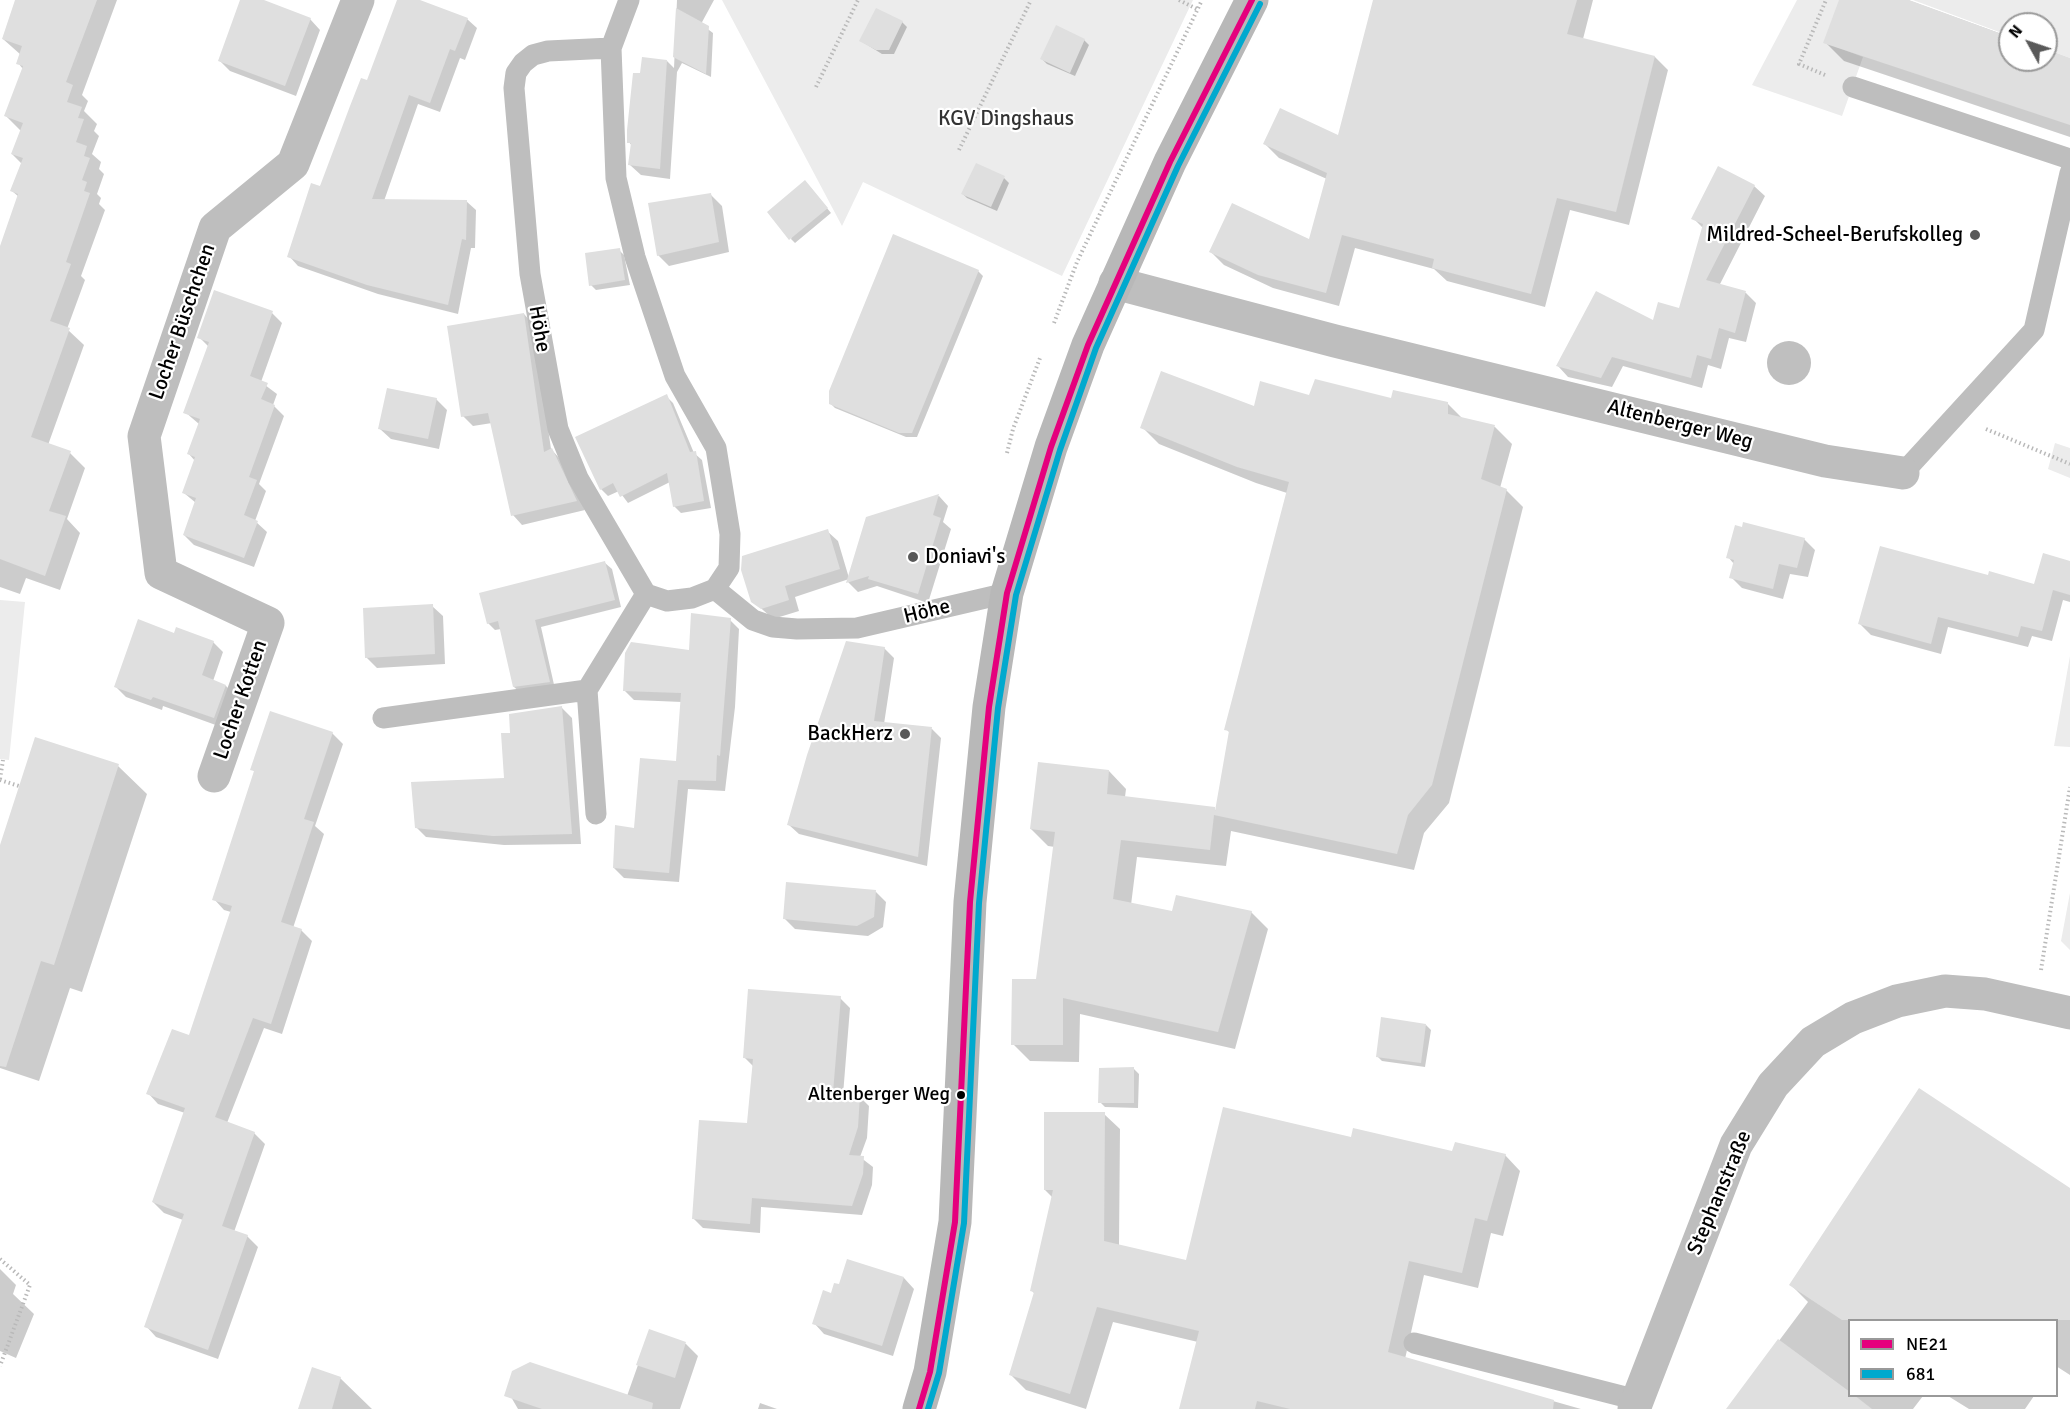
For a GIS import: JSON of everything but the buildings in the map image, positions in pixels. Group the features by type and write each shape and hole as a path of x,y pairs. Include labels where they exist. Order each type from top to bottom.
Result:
{"main road":[{"path":"919,1409 930,1372 955,1221 970,902 989,708 1007,593 1051,447 1088,345 1170,162 1252,0"}],"street":[{"name":"Locher Büschchen","path":"268,623 161,573 144,436 215,228 293,164 358,0"},
{"name":"Altenberger Weg","path":"1115,283 1335,341 1825,461 1903,473"},
{"name":"Locher Kotten","path":"214,776 268,623"},
{"name":"Stephanstraße","path":"1635,1404 1736,1145 1773,1085 1813,1042 1864,1014 1897,1001 1945,991 1985,994 2070,1013"}],"lane":[{"path":"596,814 587,690 646,594 667,601 692,598 715,589 729,568 730,534 716,448 675,376 622,210 616,178 610,48 629,0"},
{"name":"Höhe","path":"610,48 548,51 533,55 516,73 514,88 530,274 558,429 578,478 646,594"},
{"path":"1853,87 2070,159"},
{"name":"Altenberger Weg","path":"1903,473 2034,330 2070,173"},
{"name":"Höhe","path":"715,589 753,620 773,627 818,629 857,628 1007,593"},
{"path":"383,718 587,690"},
{"path":"1414,1343 1635,1404"}],"path":[{"path":"816,87 858,0"},
{"path":"959,150 1031,0"},
{"path":"1180,0 1197,9 1202,0"},
{"path":"1826,0 1799,64 1853,87"},
{"path":"1955,416 2070,464"},
{"path":"3,760 0,780 19,786"},
{"path":"2035,1004 2070,787"},
{"path":"0,1259 30,1285 0,1366"}],"green space":[{"name":"KGV Dingshaus","path":"722,0 1193,0 1062,276 863,182 842,226"},
{"path":"1797,0 1840,0 1824,42 1863,57 1842,116 1752,85"},
{"path":"1913,0 2070,0 2070,58 2058,54 2058,12 1998,12 1998,32"},
{"path":"2055,443 2070,448 2070,478 2048,469"},
{"path":"0,600 25,602 9,760 0,759"},
{"path":"2070,656 2070,747 2054,746"},
{"path":"2070,893 2070,950 2061,941"}],"shaded area":[{"path":"1789,341 1798,342 1805,347 1810,354 1810,372 1805,379 1798,384 1789,385 1780,384 1773,379 1768,372 1767,363 1768,354 1773,347 1780,342"}],"transit line":[{"name":"NE21","path":"919,1409 930,1372 955,1222 970,902 989,707 1007,593 1051,447 1088,345 1170,162 1252,0"},
{"name":"681","path":"928,1409 939,1373 964,1223 979,903 998,708 1016,595 1060,450 1096,348 1178,166 1260,4"}],"place":[{"name":"Mildred-Scheel-Berufskolleg","path":"1975,235"},
{"name":"Doniavi's","path":"913,557"},
{"name":"BackHerz","path":"905,734"},
{"name":"Altenberger Weg","path":"961,1095"}]}
